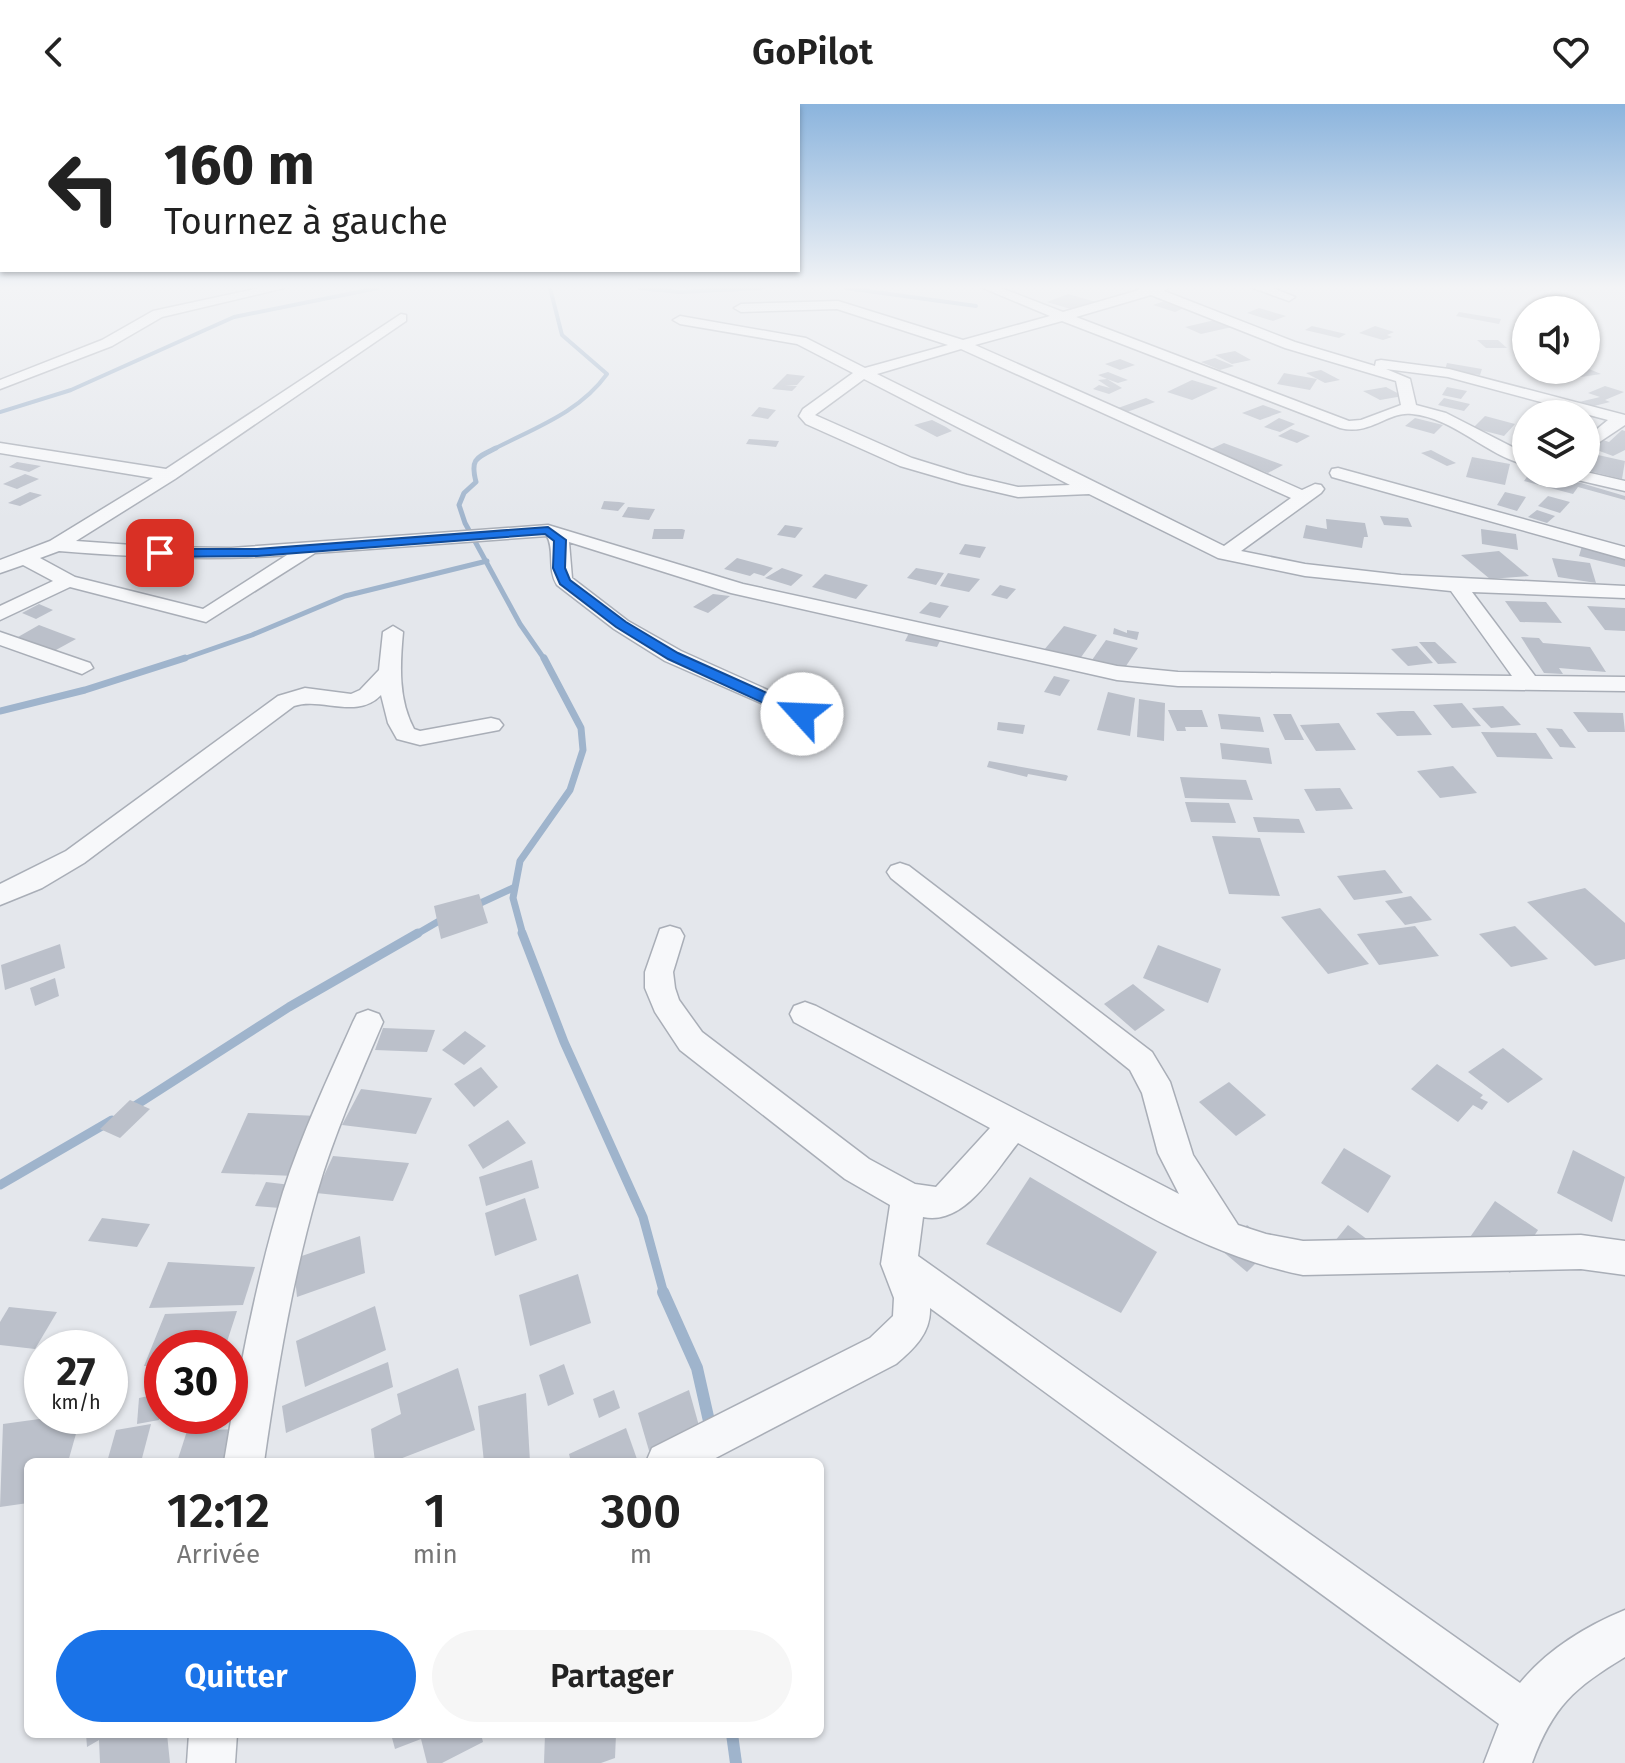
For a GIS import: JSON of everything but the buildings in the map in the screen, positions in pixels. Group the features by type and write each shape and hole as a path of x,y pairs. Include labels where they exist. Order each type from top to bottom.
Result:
{"street":[{"path":"0,385 50,365"},
{"path":"0,567 57,545 169,475 331,365"},
{"path":"848,365 1225,554 1338,575 1458,587 1625,592"},
{"path":"890,365 863,373 808,412 807,416 906,462 948,476 1018,492 1091,488"},
{"path":"1009,365 1304,497"},
{"path":"1191,365 1346,425 1361,427 1409,409 1440,418 1512,453"},
{"path":"1359,365 1401,378 1405,382 1409,409"},
{"path":"1389,365 1449,373 1623,419"},
{"path":"1600,436 1623,419"},
{"path":"0,448 169,475"},
{"path":"1225,554 1345,467 1625,553"},
{"path":"1600,480 1625,486"},
{"path":"57,545 196,554 310,549 536,529 738,589 1117,673 1178,679 1625,684"},
{"path":"556,534 560,540 560,575 564,581 621,625 673,656 802,714"},
{"path":"23,557 68,581 206,616 310,549"},
{"path":"0,614 68,581"},
{"path":"1458,587 1529,684"},
{"path":"393,632 389,673 398,722 405,734 420,738 491,725"},
{"path":"0,638 82,668"},
{"path":"5,885 75,857 286,701 305,695 354,701 362,699 389,673"},
{"path":"900,872 1141,1061 1153,1076 1165,1128 1177,1158 1226,1237"},
{"path":"670,936 659,972 660,988 665,1004 691,1041 857,1169 908,1198 928,1203 943,1202 956,1192 1014,1124"},
{"path":"805,1014 1226,1237 1266,1251 1303,1258 1581,1252 1625,1258"},
{"path":"245,1458 272,1304 306,1177 330,1107 368,1022"},
{"path":"674,1458 883,1351 905,1333 912,1317 912,1298 899,1264 908,1198"},
{"path":"899,1264 1526,1715"},
{"path":"1508,1763 1526,1715 1550,1684 1580,1658 1625,1632"},
{"path":"211,1763 213,1738"}],"waterway":[{"path":"0,412 71,390 126,365"},
{"path":"492,450 539,427 583,399 607,374 597,365"},
{"path":"492,450 496,448"},
{"path":"486,561 459,505 464,493 476,482 476,460 492,450"},
{"path":"180,660 252,635 345,596 486,561"},
{"path":"486,561 520,624 545,660"},
{"path":"0,711 85,690 185,658"},
{"path":"523,935 513,898 520,861 570,790 583,750 581,728 544,658"},
{"path":"474,906 513,888"},
{"path":"415,935 446,917"},
{"path":"130,1109 289,1007 418,933"},
{"path":"522,933 564,1042 643,1217 664,1294"},
{"path":"0,1185 112,1120"},
{"path":"663,1292 697,1368 711,1430"},
{"path":"733,1738 736,1763"}],"route":[{"path":"160,553 310,549 548,530 560,540 559,568 564,581 621,625 673,656 802,714"}]}
